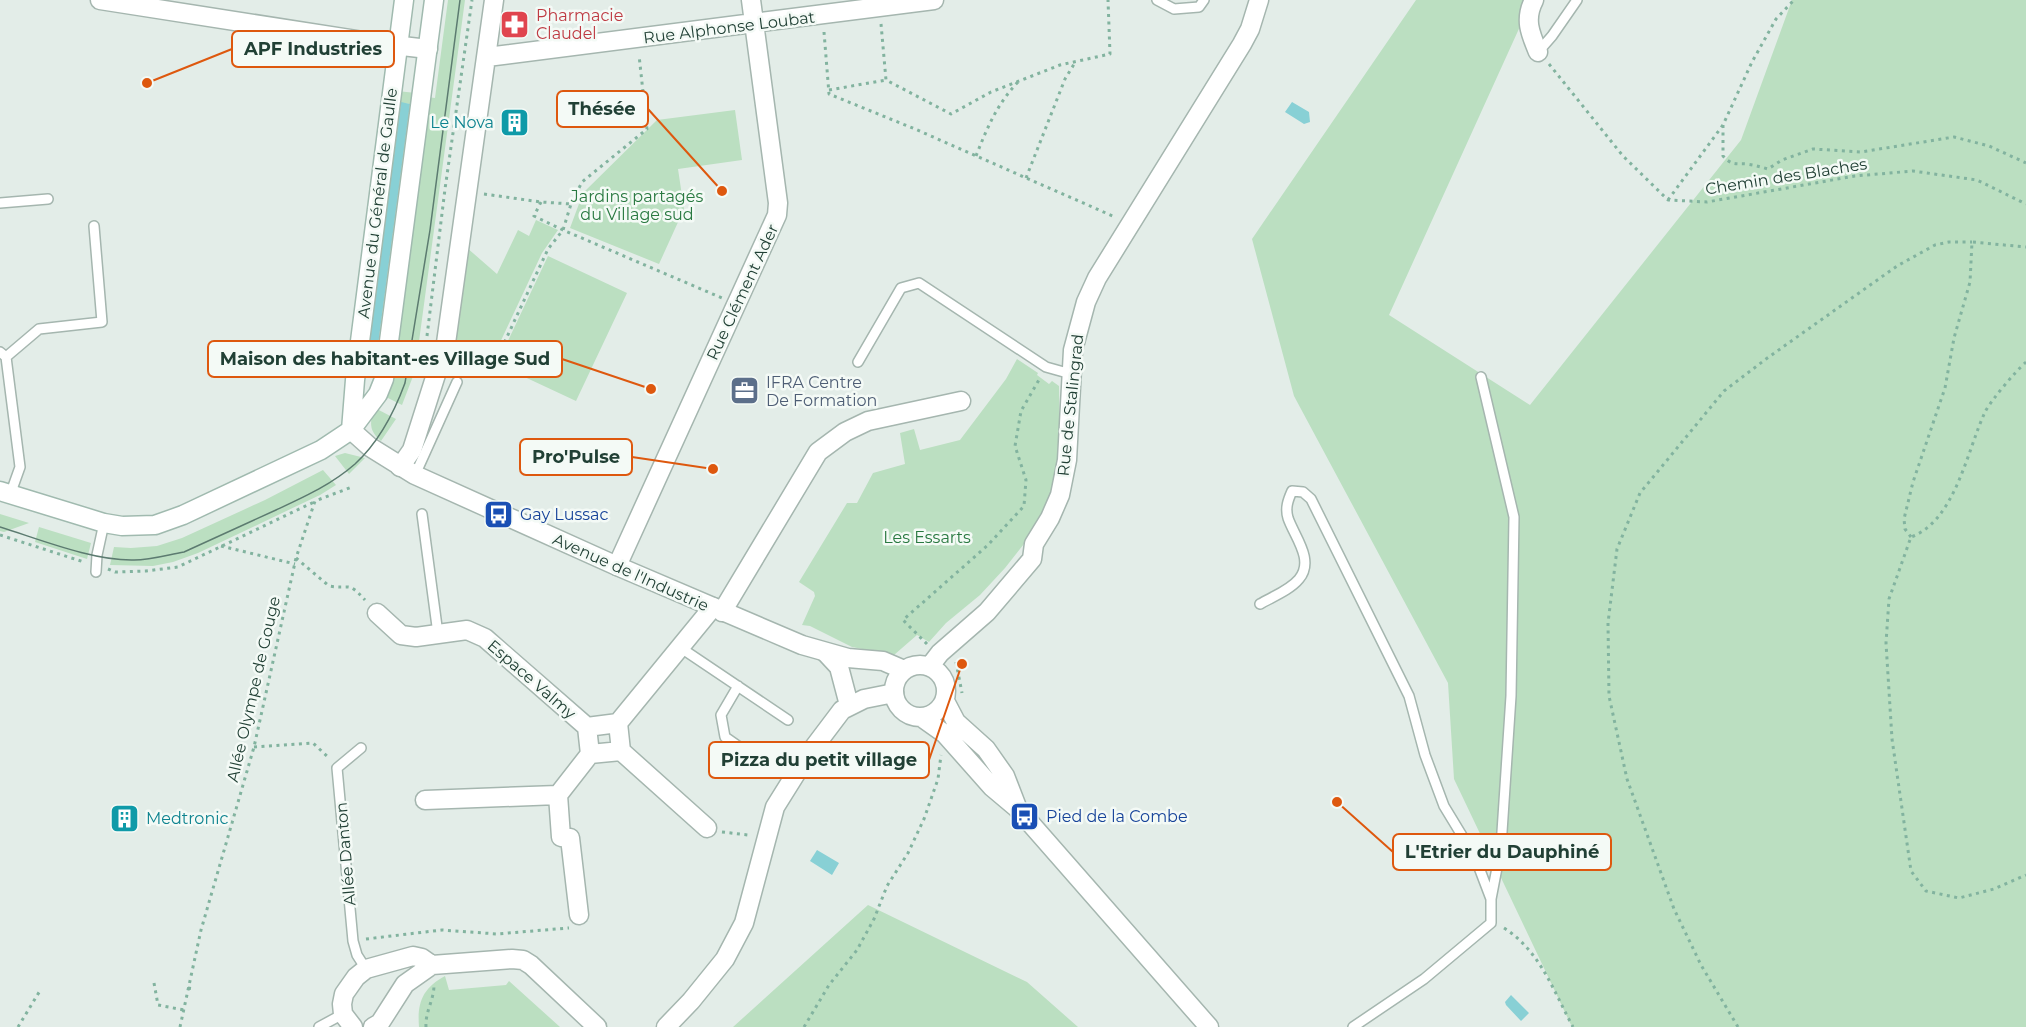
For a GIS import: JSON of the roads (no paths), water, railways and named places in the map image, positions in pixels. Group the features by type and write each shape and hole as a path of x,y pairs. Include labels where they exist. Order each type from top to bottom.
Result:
{"street":[{"path":"100,0 376,44 428,49"},
{"name":"Avenue du Général de Gaulle","path":"351,430 404,0"},
{"name":"Avenue du Général de Gaulle","path":"351,430 378,394 384,379 434,0"},
{"path":"407,471 444,353 494,0"},
{"name":"Rue Clément Ader","path":"616,566 777,215 778,203 751,0"},
{"name":"Rue Alphonse Loubat","path":"487,57 934,0"},
{"name":"Rue de Stalingrad","path":"935,660 987,612 1032,559 1034,544 1050,518 1060,495 1067,460 1073,350 1086,302 1097,278 1242,44 1250,29 1259,0"},
{"path":"1534,0 1529,10 1528,25 1538,52"},
{"name":"Avenue de l'Industrie","path":"718,610 818,452 845,432 868,421 961,401"},
{"path":"5,493 104,524 155,525 183,515 301,460 351,430"},
{"name":"Avenue de l'Industrie","path":"351,430 370,447 407,471 616,566 802,645 848,658 883,661 898,683"},
{"path":"707,828 621,751 618,723 681,648 718,610"},
{"name":"Espace Valmy","path":"377,613 401,635 416,637 467,630 485,638 587,727 590,754"},
{"path":"826,652 839,667 849,705"},
{"path":"666,1027 691,1001 724,959 744,923 776,807 805,759 842,710 849,705 898,683 921,665 935,660 936,670 945,681 946,694 953,699 956,722 986,748 1005,776 1017,808"},
{"path":"898,683 896,701 906,713 921,717 945,734 992,787 1017,808 1209,1027"},
{"path":"921,717 935,713 953,699"},
{"name":"Espace Valmy","path":"587,727 618,723"},
{"path":"579,915 570,838 561,837 558,795 590,754 621,751"},
{"path":"425,800 558,795"},
{"path":"348,1020 342,1004 344,994 356,977 366,969 413,957 422,958 432,965"},
{"path":"373,1027 380,1023 405,984 432,965 512,959 523,960 531,965 597,1027"}],"lane":[{"path":"1157,0 1174,9 1199,7 1204,0"},
{"path":"1538,52 1577,0"},
{"path":"0,203 48,199"},
{"path":"5,493 20,466 3,354 39,329 102,322 94,226"},
{"path":"858,362 901,288 919,283 1046,367 1071,374"},
{"path":"1353,1027 1424,979 1491,923 1491,899 1501,847 1511,696 1514,517 1481,377"},
{"path":"407,471 457,382"},
{"path":"1260,604 1299,578 1304,567 1303,550 1287,516 1287,502 1292,491 1303,492 1311,499 1409,696 1425,755 1444,806 1475,857 1491,899"},
{"path":"422,514 438,634"},
{"path":"96,569 104,524"},
{"path":"681,648 788,720"},
{"path":"738,686 721,715 725,737 745,751"},
{"name":"Allée Danton","path":"361,748 337,768 353,941 357,956 366,969"},
{"path":"319,1027 348,1020"}],"water":[{"path":"401,102 410,104 375,368 366,367"},
{"path":"1292,102 1309,112 1310,122 1304,124 1285,112"},
{"path":"817,850 839,863 832,875 810,861"},
{"path":"1511,995 1529,1013 1521,1021 1506,1005 1505,1002"}],"tram line":[{"path":"0,527 101,557 134,560 159,557 184,552 307,495 336,478 364,455 385,426 405,383 430,230 460,0"}],"place":[{"name":"Pharmacie Claudel","path":"515,24"},
{"name":"APF Industries","path":"147,83"},
{"name":"Le Nova","path":"515,122"},
{"name":"Thésée","path":"722,191"},
{"name":"Maison des habitant-es Village Sud","path":"651,389"},
{"name":"IFRA Centre De Formation","path":"745,391"},
{"name":"Pro'Pulse","path":"713,469"},
{"name":"Gay Lussac","path":"499,514"},
{"name":"Pizza du petit village","path":"962,664"},
{"name":"L'Etrier du Dauphiné","path":"1337,802"},
{"name":"Pied de la Combe","path":"1025,816"},
{"name":"Medtronic","path":"125,818"}],"park label":[{"name":"Jardins partagés du Village sud","path":"637,205"},
{"name":"Les Essarts","path":"927,537"}]}
